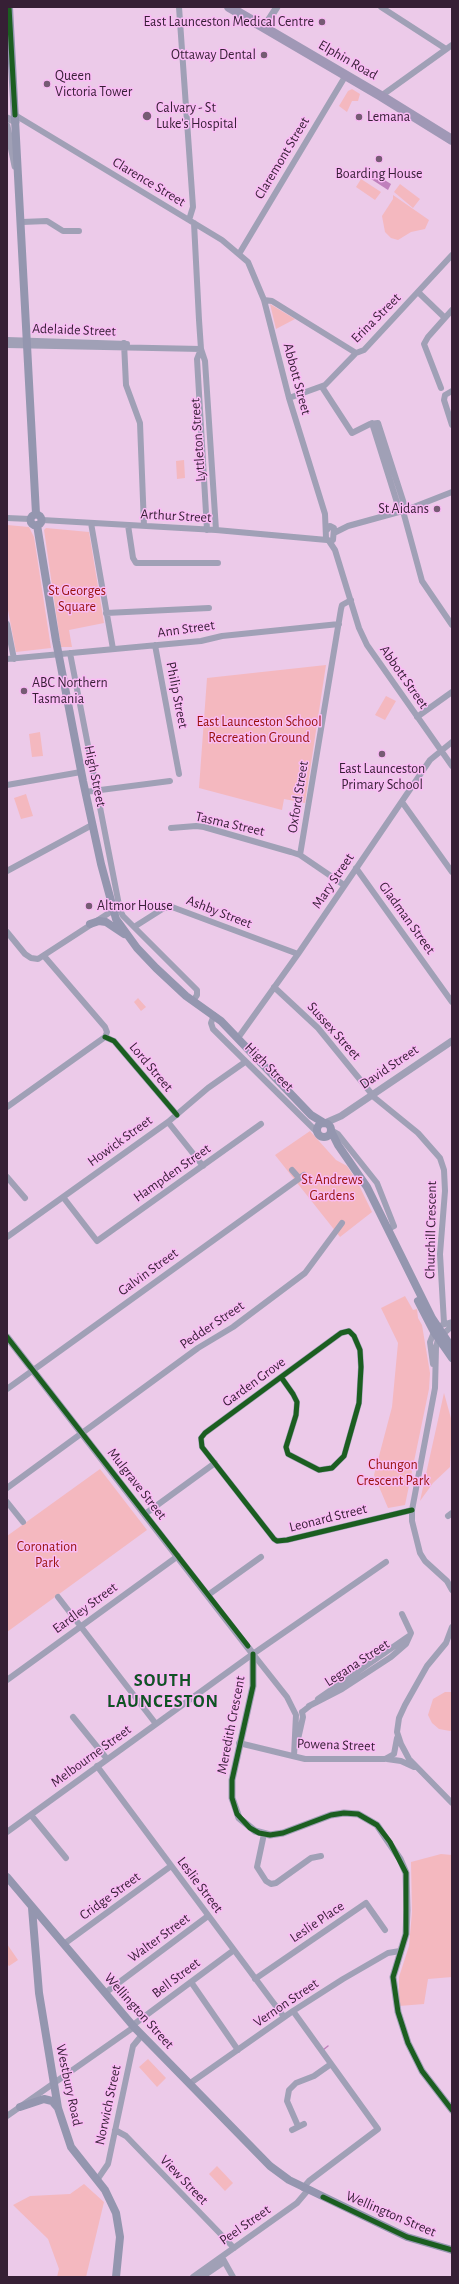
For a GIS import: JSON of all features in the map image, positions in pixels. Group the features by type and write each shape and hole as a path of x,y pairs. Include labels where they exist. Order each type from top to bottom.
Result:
{"highway":[{"name":"Elphin Road","path":"229,7 346,75 452,140"}],"main road":[{"name":"High Street","path":"9,11 22,222 36,520 58,655 92,826 112,911 128,937 156,968 194,1001 214,1015 238,1038 311,1115 328,1127 338,1145 384,1210 388,1229 439,1331"},
{"path":"90,924 99,921 106,922 128,937"},
{"name":"High Street","path":"311,1115 319,1133 338,1145"},
{"path":"319,1126 328,1127 328,1136 319,1133 319,1126"},
{"path":"439,1331 452,1348"},
{"path":"439,1331 452,1358"},
{"name":"Wellington Street","path":"7,1877 142,2035 257,2155 278,2173 306,2189 407,2237 452,2250"},
{"name":"Westbury Road","path":"32,1908 39,1993 58,2108 71,2147 97,2180 113,2205 118,2220 120,2244 116,2277"},
{"path":"20,2107 44,2099 52,2101 58,2108"}],"street":[{"name":"Lyttleton Street","path":"180,7 193,207 192,221 201,349 205,361 216,530"},
{"path":"264,27 277,7"},
{"path":"381,7 446,49"},
{"path":"381,96 452,45"},
{"name":"Claremont Street","path":"239,254 346,75"},
{"path":"7,101 14,97"},
{"path":"7,111 15,118"},
{"path":"7,118 15,118"},
{"name":"Clarence Street","path":"15,118 192,221 222,240 239,254"},
{"path":"7,126 19,180"},
{"path":"22,222 47,221 63,231 79,231"},
{"name":"Abbott Street","path":"239,254 253,270 264,300 289,398 359,628 367,645 452,766"},
{"name":"Erina Street","path":"289,398 322,387 356,353 364,350 452,255"},
{"path":"418,292 445,318"},
{"path":"264,300 272,301 356,353"},
{"path":"441,388 424,344 428,337 452,310"},
{"name":"Adelaide Street","path":"7,340 19,343"},
{"name":"Adelaide Street","path":"7,345 19,343 53,343 201,349"},
{"path":"124,346 126,384 140,423 144,526"},
{"name":"Lyttleton Street","path":"201,349 198,359 207,530"},
{"path":"322,387 352,433 372,423 378,422 422,581 452,625"},
{"path":"452,391 444,397 452,425"},
{"name":"Arthur Street","path":"7,518 216,530 308,538 330,533 348,526 403,511 452,492"},
{"path":"91,523 113,649"},
{"path":"128,525 133,558 136,563 218,563"},
{"path":"339,624 342,605 351,600"},
{"path":"106,613 209,608"},
{"path":"7,624 14,659"},
{"name":"Ann Street","path":"7,659 155,645 339,624"},
{"name":"Oxford Street","path":"300,855 339,624"},
{"name":"Philip Street","path":"155,645 179,774"},
{"name":"High Street","path":"70,653 120,910 123,916 197,990 197,995 194,1001"},
{"path":"417,717 452,692"},
{"name":"Mary Street","path":"238,1038 298,954 430,760 452,742"},
{"path":"7,785 81,772"},
{"path":"85,792 170,781"},
{"path":"402,802 452,872"},
{"path":"7,871 92,826"},
{"name":"Tasma Street","path":"171,828 189,826 204,827 300,855 344,885"},
{"name":"Gladman Street","path":"356,868 452,1002"},
{"name":"Ashby Street","path":"134,927 164,908 172,907 298,954"},
{"path":"7,932 28,957 36,959 44,956 90,924 112,911"},
{"path":"7,1107 105,1037 107,1032 44,956"},
{"name":"Sussex Street","path":"274,987 318,1028 372,1094"},
{"name":"High Street","path":"214,1015 211,1021 212,1027 245,1062 319,1133"},
{"name":"Lord Street","path":"105,1037 114,1041 177,1115"},
{"name":"David Street","path":"328,1127 340,1116 452,1041"},
{"name":"Howick Street","path":"7,1237 168,1122 208,1088 245,1062"},
{"name":"Churchill Crescent","path":"372,1094 423,1137 440,1158 443,1165 445,1191 440,1254 439,1331 436,1348 435,1388 412,1510 414,1532 420,1554 425,1561 447,1581 452,1590"},
{"path":"168,1122 203,1166"},
{"name":"Hampden Street","path":"63,1197 97,1241 261,1124"},
{"path":"328,1127 338,1134 371,1174 383,1194 384,1210"},
{"name":"Galvin Street","path":"7,1389 301,1177 292,1170"},
{"path":"7,1177 25,1198"},
{"name":"Pedder Street","path":"7,1488 198,1348 233,1327 305,1273 342,1224"},
{"path":"439,1331 452,1322"},
{"path":"439,1331 452,1326"},
{"name":"Garden Grove","path":"215,1463 201,1445 202,1437 281,1377 341,1333 349,1331 354,1336 360,1350 361,1367 359,1399 344,1456 332,1468 319,1470 288,1454 286,1447 296,1415 297,1402 281,1377"},
{"name":"Mulgrave Street","path":"7,1337 299,1713"},
{"path":"145,1514 215,1463"},
{"name":"Leonard Street","path":"215,1463 270,1535 277,1541 412,1510"},
{"path":"7,1502 23,1522"},
{"name":"Eardley Street","path":"7,1680 178,1556"},
{"path":"208,1595 261,1557"},
{"name":"Melbourne Street","path":"7,1832 253,1654 386,1562"},
{"path":"58,1597 156,1724"},
{"name":"Legana Street","path":"299,1713 331,1688 403,1641 411,1633 402,1614"},
{"path":"452,1627 446,1643 428,1666 405,1705 399,1718 397,1732 403,1749 420,1771 452,1802"},
{"name":"Meredith Crescent","path":"253,1654 253,1686 239,1743 232,1780 235,1809 247,1826 264,1834"},
{"path":"294,1756 299,1713"},
{"path":"73,1717 107,1759"},
{"name":"Powena Street","path":"384,1759 394,1754 397,1732"},
{"name":"Powena Street","path":"239,1743 304,1759 384,1759 405,1762 420,1771"},
{"name":"Leslie Street","path":"97,1766 284,2018"},
{"path":"322,1856 311,1858 276,1883 271,1884 266,1881 257,1867 264,1834 283,1833 324,1818 344,1813 358,1814 377,1825 404,1864 406,1873 406,1934 394,1970 393,1985 402,2027 422,2071 452,2110"},
{"path":"31,1815 66,1858"},
{"name":"Cridge Street","path":"64,1944 170,1866"},
{"name":"Leslie Place","path":"255,1979 366,1903 385,1930"},
{"name":"Walter Street","path":"105,1993 208,1916"},
{"name":"Bell Street","path":"7,2116 54,2085 234,1950"},
{"name":"Vernon Street","path":"189,2084 293,2011 384,1955 400,1951"},
{"path":"191,1982 238,2050"},
{"path":"292,2130 301,2125 287,2101 289,2090 296,2084 314,2076 331,2064 293,2011"},
{"name":"Norwich Street","path":"97,2180 106,2169 133,2046 142,2035"},
{"name":"Peel Street","path":"193,2277 223,2259 234,2248 297,2203 306,2189 308,2181 378,2129 331,2064"},
{"name":"View Street","path":"115,2130 126,2136 234,2248"},
{"path":"202,2277 223,2259 233,2277"}],"green space":[{"path":"352,89 360,94 358,101 352,101 347,112 339,106 348,91"},
{"path":"361,179 381,192 375,200 356,187"},
{"path":"400,184 420,199 413,208 394,192"},
{"path":"393,195 429,220 425,229 411,232 398,240 391,238 385,232 382,216 393,199"},
{"path":"270,304 295,319 276,329"},
{"path":"184,460 185,478 177,479 176,461"},
{"name":"St Georges Square","path":"7,525 29,527 34,537 51,648 16,652 7,605"},
{"name":"St Georges Square","path":"46,528 89,532 104,623 69,630 72,647 61,647 44,530"},
{"name":"East Launceston School Recreation Ground","path":"326,665 305,803 284,799 282,810 199,788 207,678"},
{"path":"386,696 396,701 385,720 375,715"},
{"path":"40,732 43,756 32,757 29,734"},
{"path":"26,794 33,816 21,819 14,798"},
{"path":"138,998 146,1007 141,1011 134,1002"},
{"name":"St Andrews Gardens","path":"310,1131 336,1160 347,1166 357,1181 372,1212 340,1237 275,1155"},
{"name":"Chungon Crescent Park","path":"405,1296 413,1310 417,1309 418,1318 422,1325 430,1373 429,1389 405,1505 388,1508 374,1475 392,1407 398,1343 381,1308"},
{"path":"444,1393 452,1422 450,1467 433,1483 420,1501"},
{"name":"Coronation Park","path":"100,1469 147,1530 7,1632 7,1536"},
{"path":"445,1692 452,1692 452,1730 450,1731 439,1729 432,1723 428,1715 433,1699"},
{"path":"441,1854 452,1855 452,1977 428,1979 424,2004 399,2006 399,1977 409,1946 412,1912 411,1862"},
{"path":"7,1944 18,1960 9,1966 7,1964"},
{"path":"148,2059 166,2078 157,2087 139,2067"},
{"path":"217,2166 233,2183 225,2191 209,2174"},
{"path":"84,2184 104,2202 86,2277 57,2277 59,2269 48,2239 13,2205 30,2196 70,2194"}],"shaded area":[{"path":"375,174 391,184 388,190 371,179"}],"waterway":[{"path":"323,2050 328,2046"}],"cycle path":[{"path":"9,7 15,115"},
{"path":"105,1037 114,1041 177,1115"},
{"path":"281,1377 297,1402 296,1415 286,1447 288,1454 319,1470 332,1468 344,1456 359,1403 361,1367 360,1350 354,1336 349,1331 341,1333 281,1377 205,1433 201,1438 202,1447 274,1539 277,1541 287,1540 412,1510"},
{"path":"7,1337 248,1646"},
{"path":"253,1654 253,1686 232,1780 232,1798 237,1814 250,1828 259,1833 270,1835 283,1833 331,1815 344,1813 358,1814 377,1825 390,1842 406,1873 406,1934 393,1977 398,2012 408,2043 422,2071 452,2110"},
{"path":"323,2197 407,2237 452,2250"}],"place":[{"name":"East Launceston Medical Centre","path":"322,22"},
{"name":"Ottaway Dental","path":"264,55"},
{"name":"Queen Victoria Tower","path":"47,84"},
{"name":"Calvary - St Luke's Hospital","path":"147,116"},
{"name":"Lemana","path":"359,117"},
{"name":"Boarding House","path":"379,159"},
{"name":"St Aidans","path":"437,509"},
{"name":"ABC Northern Tasmania","path":"24,691"},
{"name":"East Launceston Primary School","path":"382,754"},
{"name":"Altmor House","path":"89,906"}],"district":[{"name":"SOUTH LAUNCESTON","path":"163,1691"}]}
